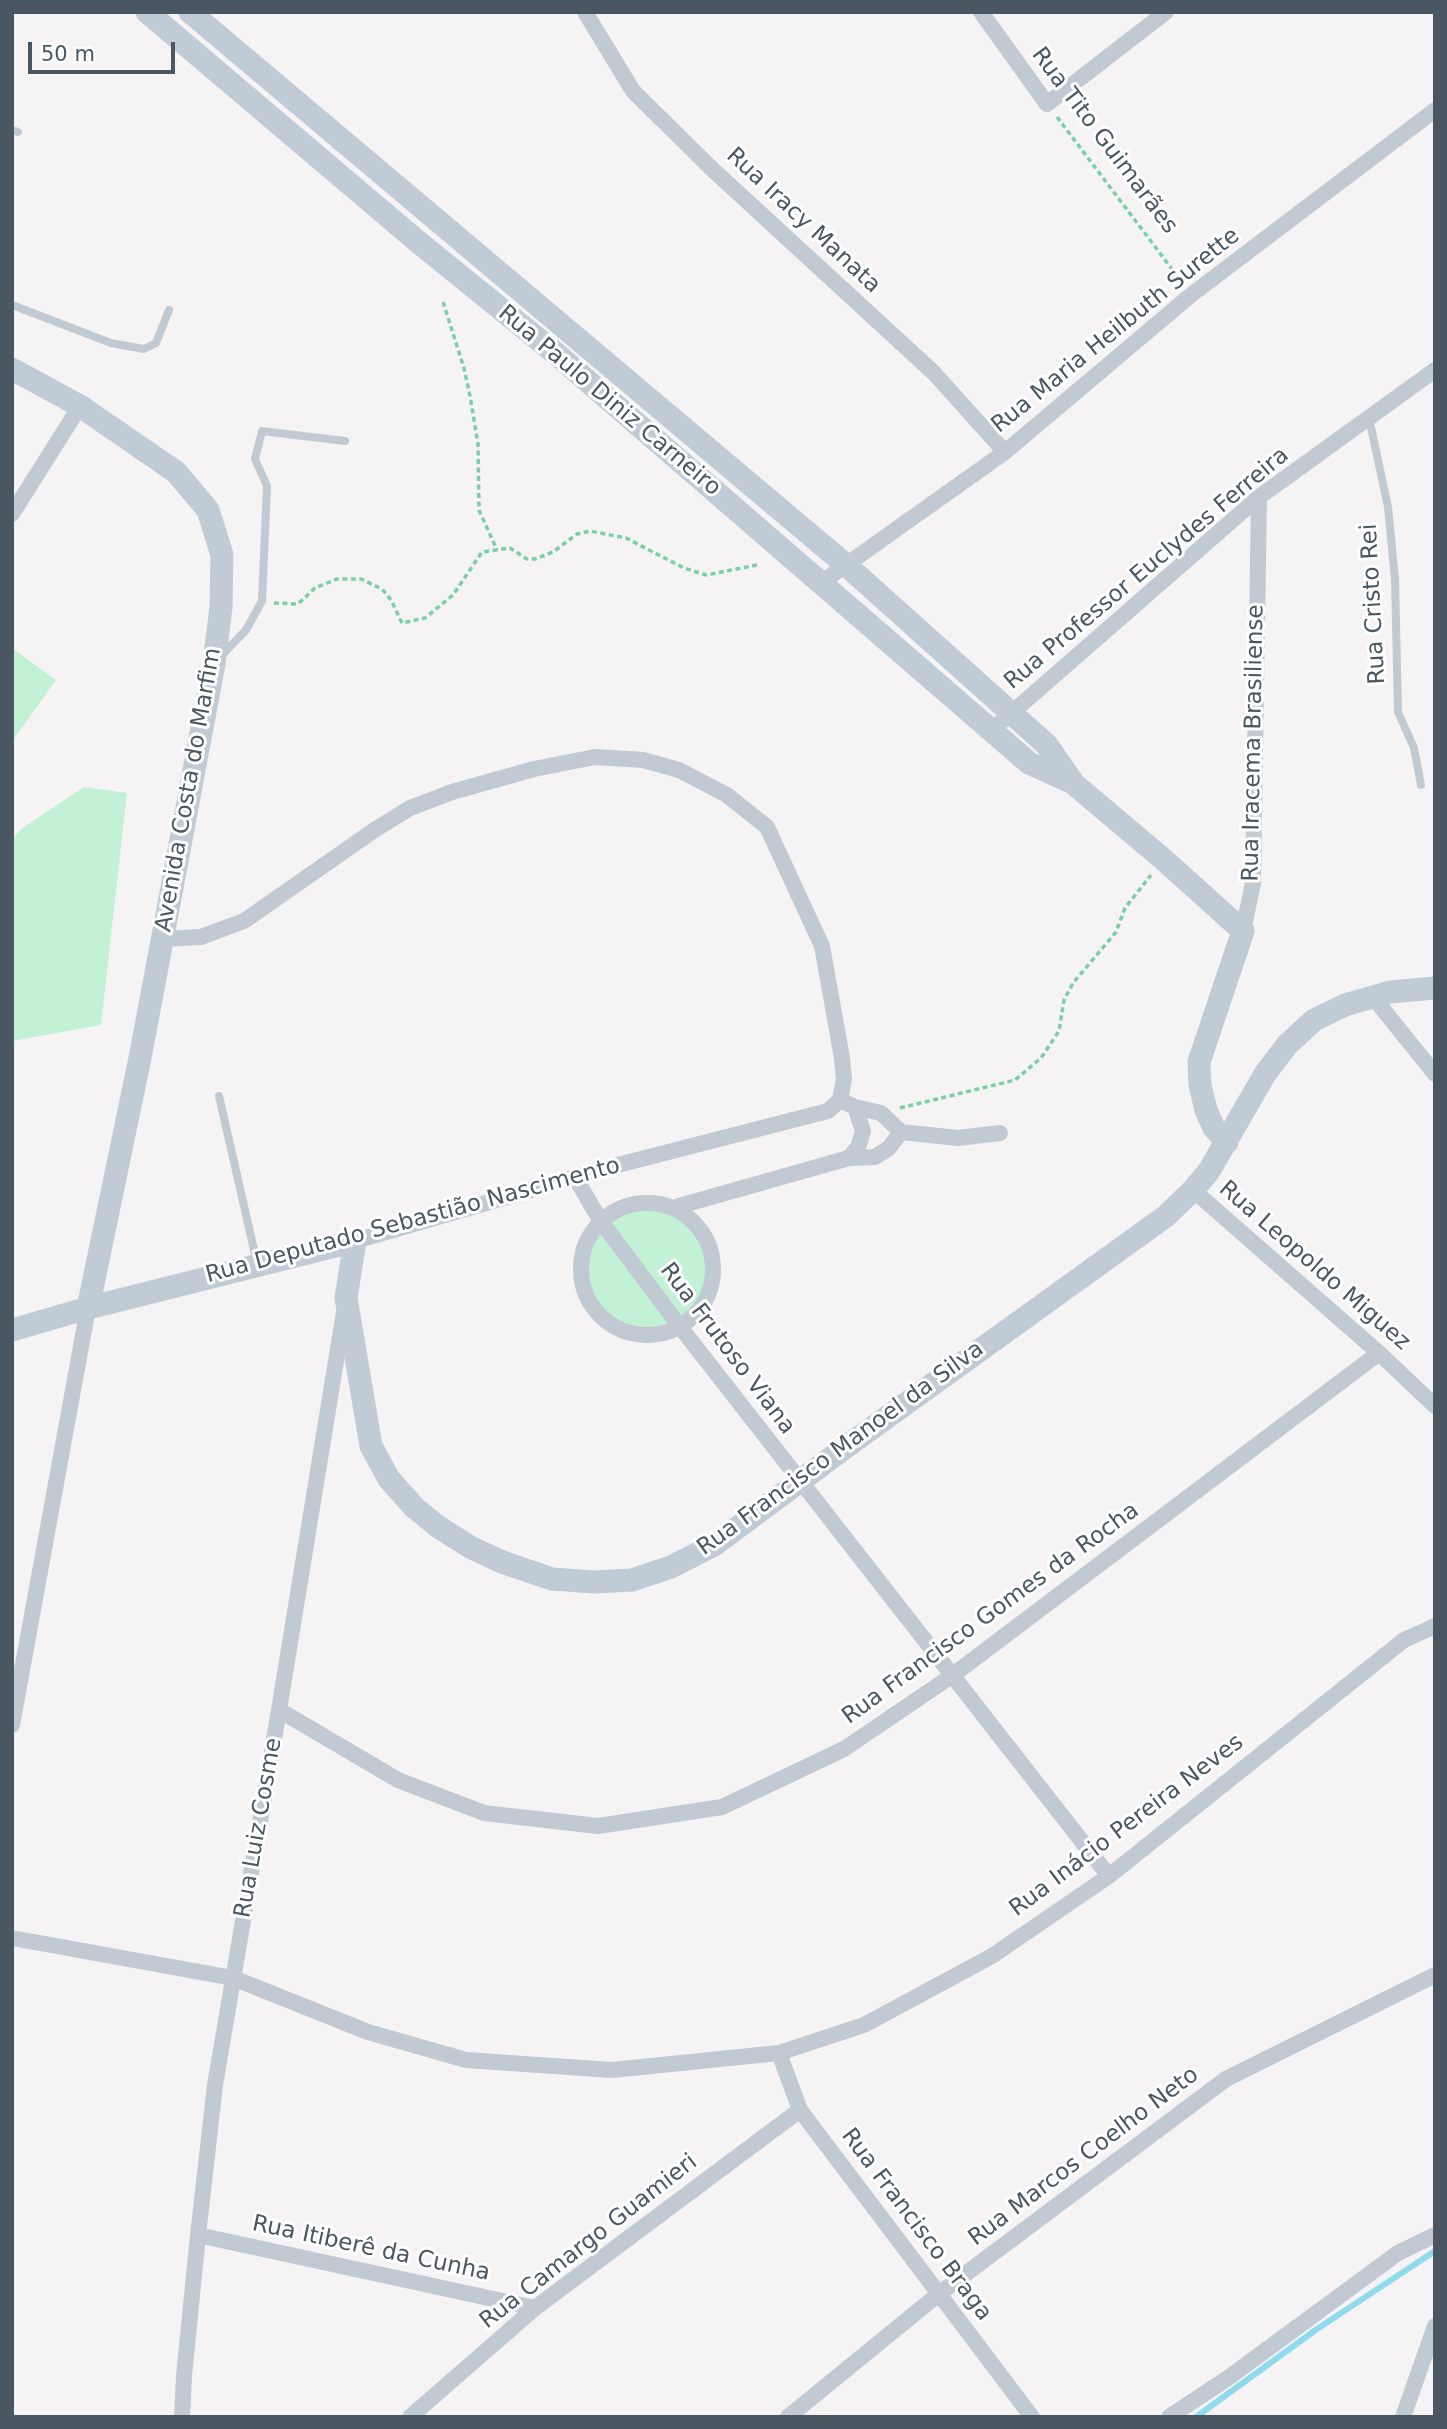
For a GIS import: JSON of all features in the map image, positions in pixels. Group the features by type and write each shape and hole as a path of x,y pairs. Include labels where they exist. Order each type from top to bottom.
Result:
{"street":[{"name":"Rua Paulo Diniz Carneiro","path":"147,12 417,241 554,352 1030,763 1074,784 1243,931"},
{"name":"Rua Paulo Diniz Carneiro","path":"190,12 846,565 1047,745 1074,784"},
{"name":"Rua Iracy Manata","path":"585,12 633,91 712,168 934,373 1006,452"},
{"name":"Rua Tito Guimarães","path":"981,12 1047,104"},
{"path":"1047,104 1166,12"},
{"name":"Rua Maria Heilbuth Surette","path":"822,582 1006,452 1191,295 1435,110"},
{"path":"554,352 573,334"},
{"name":"Avenida Costa do Marfim","path":"12,369 80,406 176,472 208,510 222,555 221,607 214,664 140,1058 88,1308"},
{"name":"Rua Professor Euclydes Ferreira","path":"992,730 1259,497 1435,370"},
{"path":"12,514 80,406"},
{"name":"Rua Iracema Brasiliense","path":"1227,1143 1214,1128 1206,1110 1200,1085 1199,1062 1243,931 1253,883 1259,497"},
{"path":"162,939 201,937 244,921 401,813 452,792 534,769 595,757 643,761 679,770 727,795 767,827 822,946 842,1058 844,1079 840,1100 855,1107 881,1112 901,1132 958,1138 1000,1133"},
{"name":"Rua Francisco Manoel da Silva","path":"346,1298 371,1446 389,1479 414,1507 470,1547 502,1562 552,1579 594,1583 632,1580 671,1567 714,1545 1166,1216 1209,1171 1265,1074 1287,1045 1314,1020 1345,1005 1390,992 1435,988"},
{"path":"1373,997 1435,1074"},
{"name":"Rua Deputado Sebastião Nascimento","path":"12,1330 88,1308 355,1241 575,1177 828,1111 840,1100"},
{"path":"849,1158 858,1147 863,1131 855,1107"},
{"path":"672,1208 849,1158 875,1157 889,1148 901,1132"},
{"name":"Rua Frutoso Viana","path":"575,1177 600,1220 681,1328 1109,1875"},
{"name":"Rua Leopoldo Miguez","path":"1193,1190 1379,1353 1435,1406"},
{"path":"646,1203 672,1208 697,1226 712,1253 713,1284 700,1312 681,1328 647,1336 618,1330 595,1311 582,1284 581,1254 600,1220 611,1212 646,1203"},
{"name":"Rua Luiz Cosme","path":"182,2417 215,2085 355,1241"},
{"path":"12,1725 88,1308"},
{"name":"Rua Francisco Gomes da Rocha","path":"279,1710 398,1780 484,1813 597,1826 722,1807 844,1749 953,1675 1379,1353"},
{"name":"Rua Inácio Pereira Neves","path":"12,1938 233,1978 368,2032 466,2060 612,2070 779,2053 864,2025 992,1956 1109,1875 1404,1640 1435,1626"},
{"name":"Rua Marcos Coelho Neto","path":"788,2417 940,2293 1226,2079 1435,1975"},
{"name":"Rua Francisco Braga","path":"779,2053 800,2110 1032,2417"},
{"name":"Rua Camargo Guamieri","path":"410,2417 535,2308 800,2110"},
{"name":"Rua Itiberê da Cunha","path":"198,2235 535,2308"},
{"path":"1169,2417 1228,2378 1398,2253 1435,2235"},
{"path":"1403,2417 1435,2326"}],"lane":[{"path":"12,305 111,343 144,349 156,342 169,310"},
{"name":"Rua Cristo Rei","path":"1369,418 1388,506 1395,579 1398,712 1414,748 1422,785"},
{"path":"214,664 246,630 262,601 267,486 255,459 262,431 345,441"},
{"path":"219,1096 257,1266"}],"path":[{"name":"Rua Tito Guimarães","path":"1047,104 1191,295"},
{"path":"443,302 470,396 478,444 479,510 497,550"},
{"path":"262,601 282,605 298,604 315,588 337,579 361,579 382,589 391,600 401,623 425,618 453,595 482,552 510,548 527,559 535,559 553,552 577,534 590,531 626,538 684,568 706,575 757,565"},
{"path":"881,1112 1015,1080 1041,1058 1059,1031 1064,1000 1073,983 1116,932 1125,908 1163,859"}],"green space":[{"path":"12,648 56,680 13,740 12,739"},
{"path":"84,787 127,793 101,1025 12,1041 12,838"},
{"path":"647,1203 672,1208 694,1222 708,1244 713,1269 708,1294 694,1316 672,1330 647,1335 622,1330 600,1316 586,1294 581,1269 586,1244 600,1222 622,1208"}],"waterway":[{"path":"1196,2417 1317,2329 1435,2251"}]}
